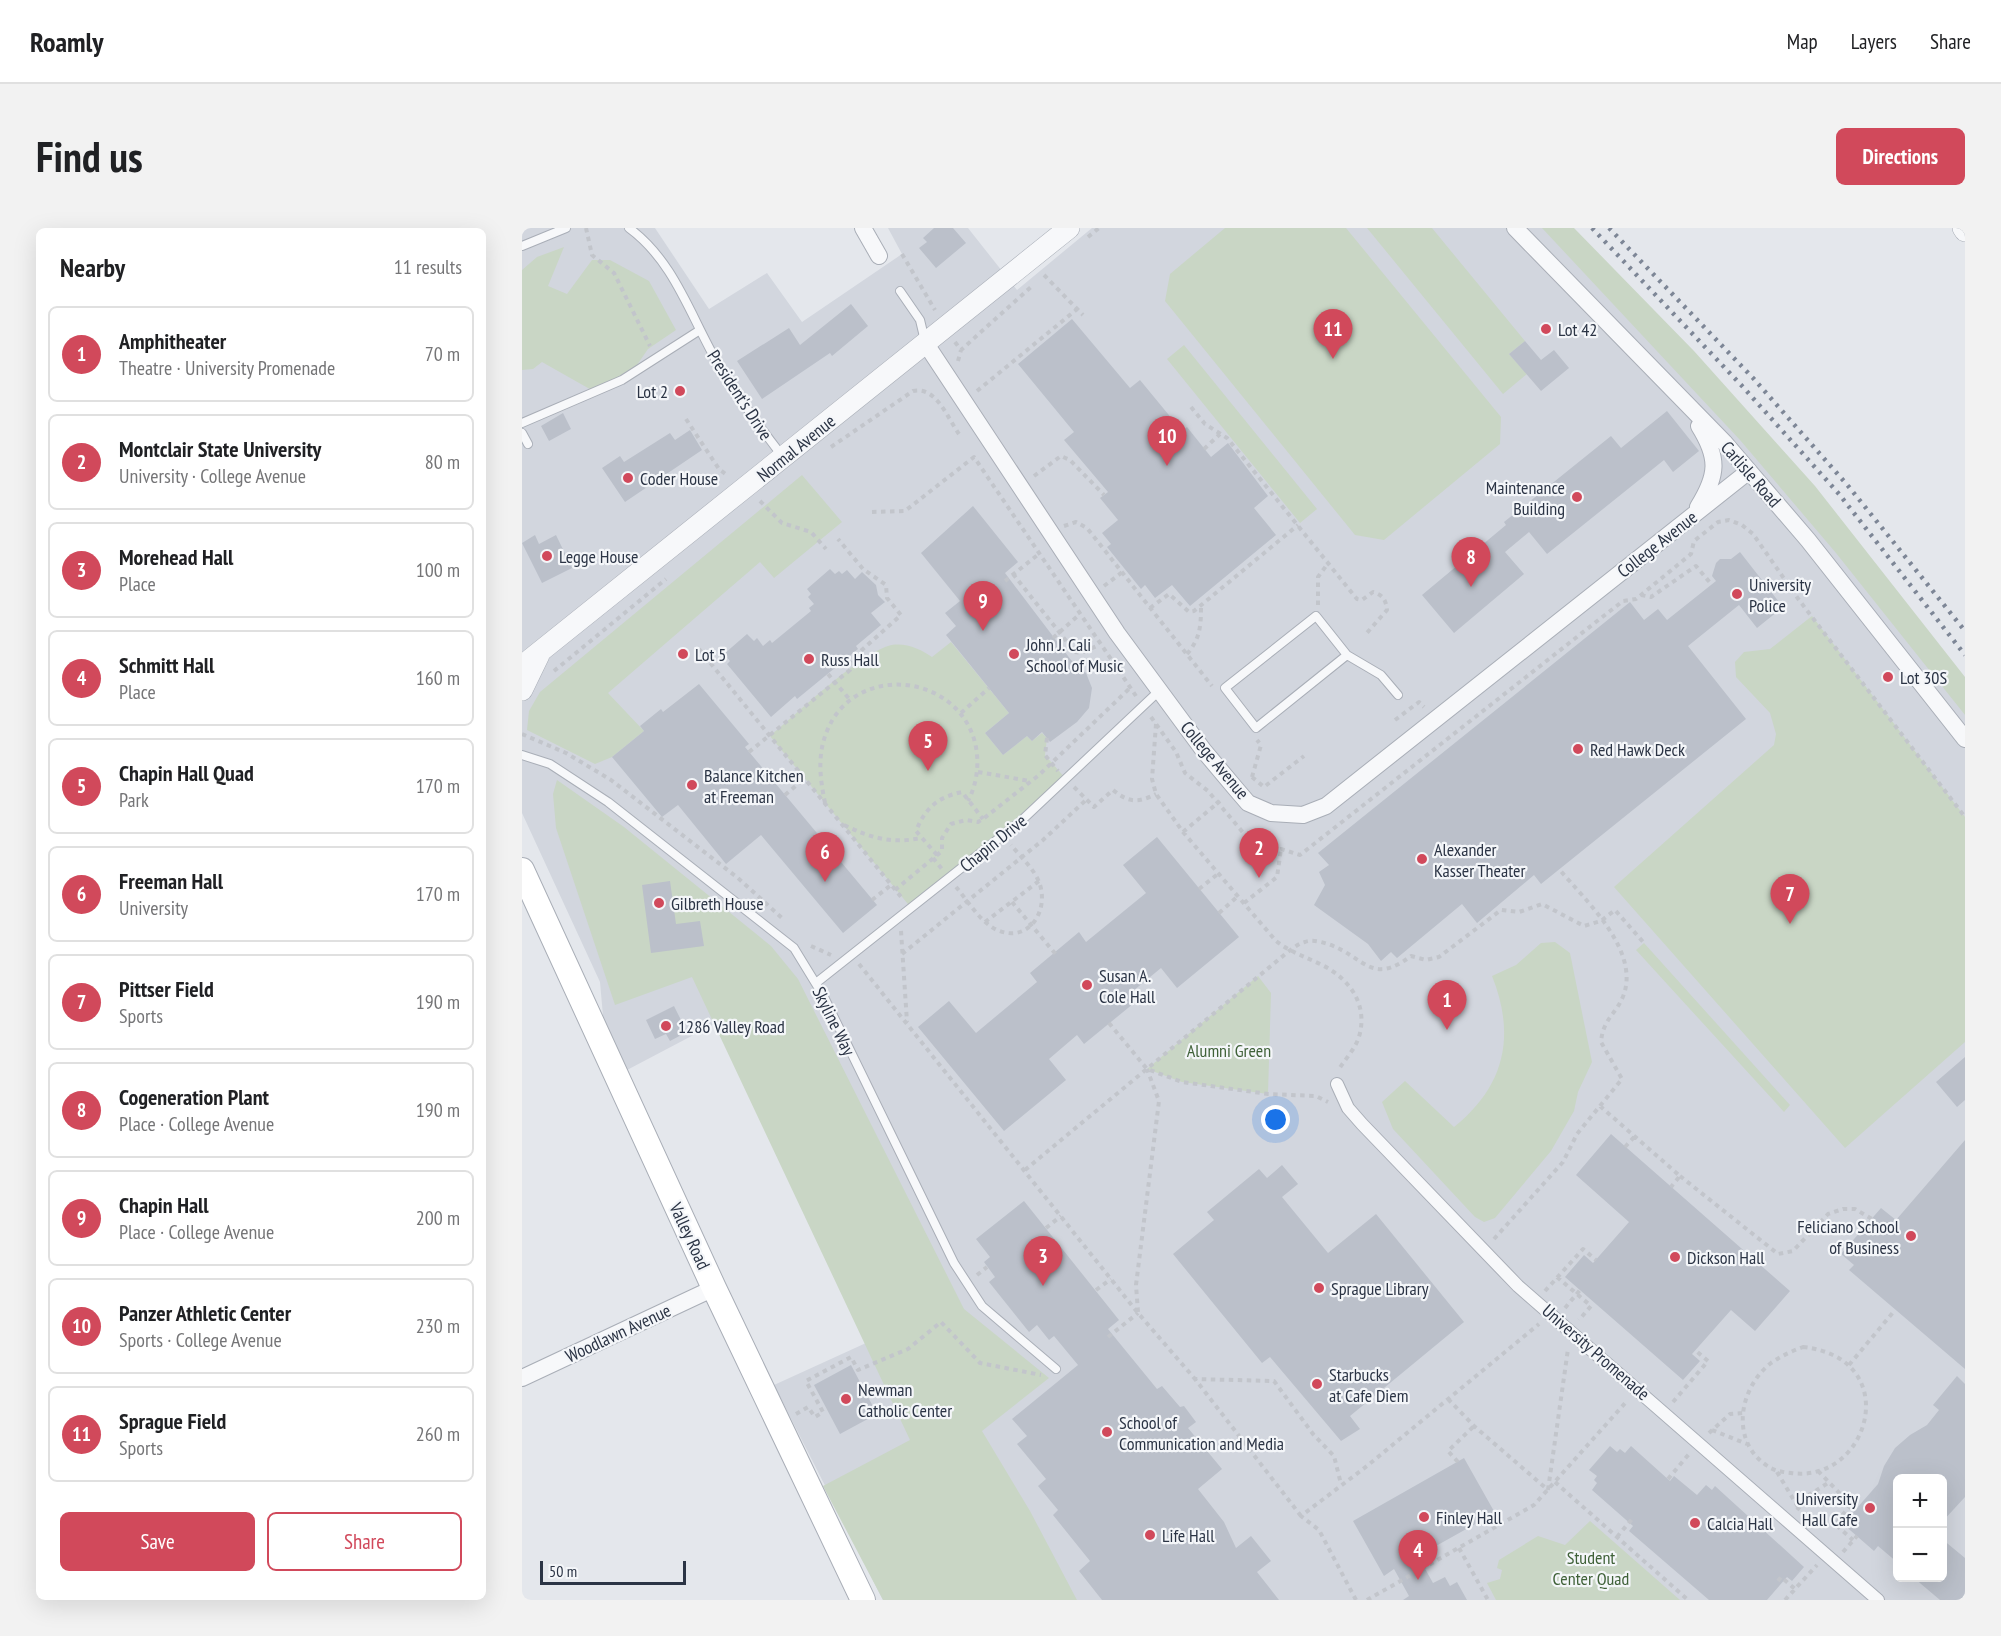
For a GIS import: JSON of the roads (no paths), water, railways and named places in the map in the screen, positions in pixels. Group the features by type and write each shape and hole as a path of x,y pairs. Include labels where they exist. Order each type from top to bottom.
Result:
{"main road":[{"name":"Valley Road","path":"522,870 714,1288 862,1600"}],"street":[{"path":"863,228 879,256"},
{"name":"Normal Avenue","path":"522,666 1069,228"},
{"name":"Carlisle Road","path":"1515,228 1749,471 1808,540 1965,739"},
{"name":"College Avenue","path":"926,344 1054,538 1159,691 1204,751 1248,803 1271,813 1303,815 1326,806 1749,471"},
{"path":"1683,400 1712,446 1714,456 1710,486 1694,515"},
{"path":"522,690 541,652"},
{"name":"University Promenade","path":"1336,1084 1348,1108 1362,1124 1483,1251 1878,1600"},
{"name":"Woodlawn Avenue","path":"522,1378 714,1288"}],"lane":[{"path":"522,246 566,228"},
{"name":"President's Drive","path":"629,228 656,252 677,283 700,330 747,410 783,458"},
{"name":"College Avenue","path":"900,291 920,320 926,344"},
{"path":"522,423 622,380 700,330"},
{"path":"522,433 528,444"},
{"path":"1347,655 1256,728 1225,688 1316,616 1347,655 1382,675 1398,695"},
{"name":"Chapin Drive","path":"816,983 1004,835 1159,691"},
{"name":"Skyline Way","path":"522,755 550,764 609,802 784,938 803,958 954,1263 982,1306 1056,1370"}],"railway":[{"path":"1592,228 1743,387 1839,494 1965,655"},
{"path":"1609,228 1753,378 1849,487 1965,631"}],"place":[{"name":"Lot 42","path":"1546,329"},
{"name":"Sprague Field","path":"1333,359"},
{"name":"Lot 2","path":"680,391"},
{"name":"Panzer Athletic Center","path":"1167,466"},
{"name":"Coder House","path":"628,478"},
{"name":"Maintenance Building","path":"1577,497"},
{"name":"Legge House","path":"547,556"},
{"name":"Cogeneration Plant","path":"1471,587"},
{"name":"University Police","path":"1737,594"},
{"name":"Chapin Hall","path":"983,631"},
{"name":"Lot 5","path":"683,654"},
{"name":"John J. Cali School of Music","path":"1014,654"},
{"name":"Russ Hall","path":"809,659"},
{"name":"Lot 30S","path":"1888,677"},
{"name":"Red Hawk Deck","path":"1578,749"},
{"name":"Chapin Hall Quad","path":"928,771"},
{"name":"Balance Kitchen at Freeman","path":"692,785"},
{"name":"Alexander Kasser Theater","path":"1422,859"},
{"name":"Montclair State University","path":"1259,878"},
{"name":"Freeman Hall","path":"825,882"},
{"name":"Gilbreth House","path":"659,903"},
{"name":"Pittser Field","path":"1790,924"},
{"name":"Susan A. Cole Hall","path":"1087,985"},
{"name":"1286 Valley Road","path":"666,1026"},
{"name":"Amphitheater","path":"1447,1030"},
{"name":"Feliciano School of Business","path":"1911,1236"},
{"name":"Dickson Hall","path":"1675,1257"},
{"name":"Morehead Hall","path":"1043,1286"},
{"name":"Sprague Library","path":"1319,1288"},
{"name":"Starbucks at Cafe Diem","path":"1317,1384"},
{"name":"Newman Catholic Center","path":"846,1399"},
{"name":"School of Communication and Media","path":"1107,1432"},
{"name":"University Hall Cafe","path":"1870,1508"},
{"name":"Finley Hall","path":"1424,1517"},
{"name":"Calcia Hall","path":"1695,1523"},
{"name":"Life Hall","path":"1150,1535"},
{"name":"Schmitt Hall","path":"1418,1580"}],"park label":[{"name":"Alumni Green","path":"1229,1050"},
{"name":"Student Center Quad","path":"1591,1567"}]}
